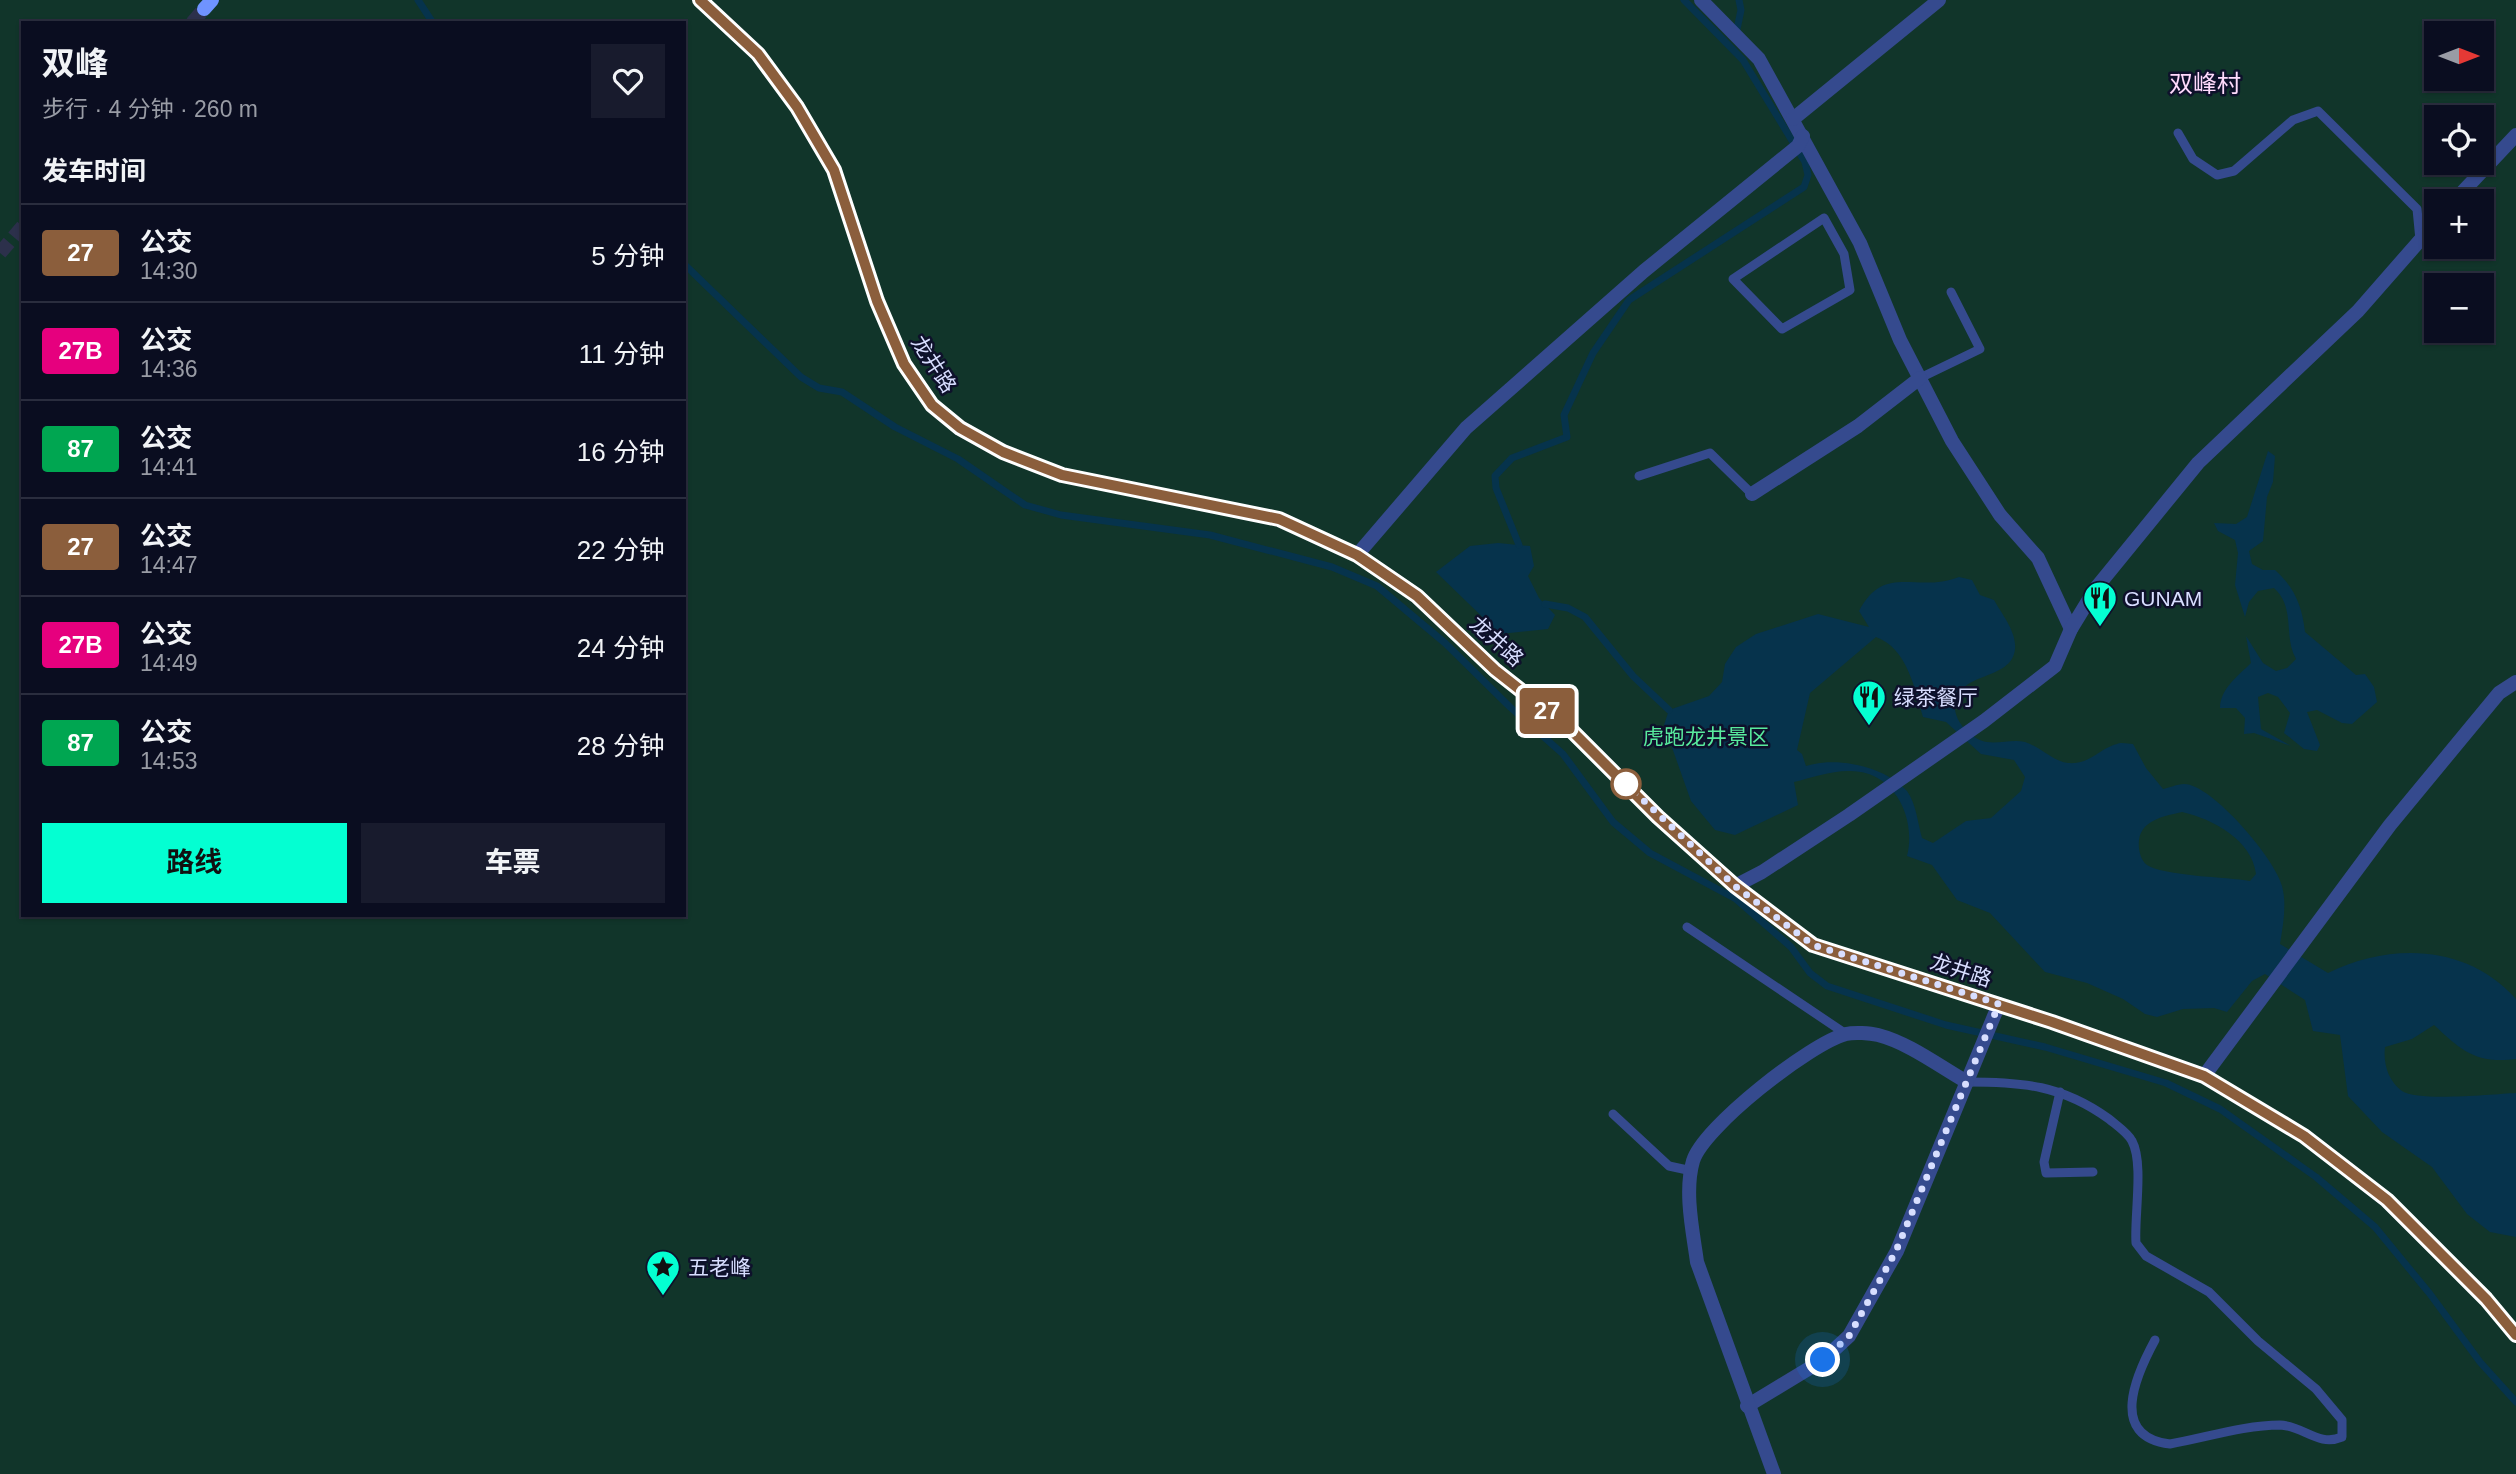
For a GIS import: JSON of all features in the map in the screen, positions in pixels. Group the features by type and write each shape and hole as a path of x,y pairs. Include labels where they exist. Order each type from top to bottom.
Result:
{"street":[{"name":"龙井路","path":"700,0 758,54 797,107 834,170 877,301 904,364 932,405 960,428 1003,452 1062,475 1279,519 1357,555 1417,596 1495,670 1570,729 1658,817 1735,886 1813,945 1999,1004 2204,1076 2304,1136 2387,1200 2486,1299 2516,1335"},
{"path":"1701,0 1759,59 1793,119 1797,144 1860,243 1920,379 1952,441 2000,515 2039,558 2071,629"},
{"path":"1793,119 1939,0"},
{"path":"2466,189 2514,139"},
{"path":"1357,555 1466,428 1644,271 1797,144"},
{"path":"1735,886 1762,873 1827,829 1983,721 2054,666 2071,629 2096,588 2198,463 2358,311 2424,236"},
{"path":"1752,494 1858,426 1920,379"},
{"path":"2204,1076 2390,825 2499,693 2516,682"},
{"path":"1747,1406 1823,1360 1849,1336 1896,1251 1999,1004"},
{"path":"1774,1474 1747,1406 1698,1262 1692,1228 1693,1160 1717,1126 1799,1058 1846,1034 1877,1035 1905,1046 1967,1082"}],"lane":[{"path":"2178,133 2193,159 2217,175 2234,172 2293,120 2318,111 2417,209 2420,240"},
{"path":"1825,218 1844,254 1850,290 1782,329 1734,279 1825,218"},
{"path":"1844,254 1860,243"},
{"path":"1920,379 1980,349 1951,292"},
{"path":"1639,477 1710,453 1752,494"},
{"path":"1687,926 1818,1012 1846,1034"},
{"path":"1967,1082 2024,1082 2060,1092 2094,1109 2132,1142 2137,1170 2136,1243 2146,1256 2209,1292 2258,1341 2316,1389 2342,1420 2342,1437 2334,1440 2317,1439 2299,1427 2280,1425 2170,1444 2153,1442 2137,1427 2130,1406 2134,1386 2155,1340"},
{"path":"2060,1092 2044,1162 2046,1173 2093,1172"},
{"path":"1613,1114 1669,1166 1692,1171"}],"green space":[{"name":"虎跑龙井景区","path":"0,0 2516,0 2516,1474 0,1474"}],"water":[{"path":"2268,451 2275,456 2273,482 2267,497 2263,541 2249,551 2252,564 2263,570 2275,570 2282,577 2296,598 2305,632 2356,675 2365,674 2374,687 2377,702 2352,724 2342,723 2317,710 2307,712 2320,745 2317,751 2304,749 2284,733 2290,713 2278,697 2268,693 2258,697 2261,729 2291,746 2254,733 2244,734 2245,718 2236,708 2220,708 2226,689 2251,663 2246,636 2263,663 2276,671 2287,668 2296,659 2290,641 2285,604 2274,588 2258,591 2249,602 2245,617 2235,585 2238,553 2235,540 2218,531 2214,523 2236,524 2247,517"},
{"path":"1498,543 1530,546 1534,566 1528,576 1539,598 1555,615 1548,629 1500,634 1436,572 1470,546"},
{"path":"1959,577 1972,580 1980,595 1994,600 2011,629 2015,643 2012,659 2005,666 1966,686 1959,693 1955,710 1960,723 1969,733 1987,742 2025,742 2057,760 2068,763 2089,759 2119,743 2133,744 2146,768 2163,789 2184,784 2196,787 2226,809 2256,842 2282,886 2284,915 2280,944 2328,973 2377,956 2402,953 2452,958 2475,967 2497,981 2516,999 2516,1059 2490,1059 2470,1054 2434,1025 2412,1039 2385,1047 2385,1053 2386,1065 2393,1082 2402,1091 2411,1094 2439,1097 2516,1093 2516,1237 2490,1232 2467,1214 2432,1167 2382,1132 2348,1096 2340,1035 2313,1031 2305,1000 2265,974 2252,981 2227,1012 2214,1008 2183,1009 2157,1017 2145,1014 2123,999 2087,983 2045,972 1990,913 1957,900 1932,865 1907,856 1909,841 1905,811 1889,787 1864,772 1834,772 1794,782 1798,805 1735,835 1715,830 1691,801 1664,725 1669,710 1709,696 1722,682 1725,664 1736,647 1756,634 1818,614 1869,627 1859,611 1869,596 1880,587 1891,583 1943,581","holes":["1876,637 1887,642 1902,660 1913,682 1923,717 1946,722 1981,754 2014,760 2025,777 2021,791 1991,818 1966,821 1933,843 1922,838 1915,807 1907,791 1898,782 1859,765 1831,762 1806,766 1802,754 1797,750 1810,693","2182,812 2218,826 2239,841 2253,862 2256,874 2250,881 2167,872 2145,863 2140,854 2139,843 2145,827 2156,820"]}],"waterway":[{"path":"418,0 432,21"},
{"path":"1519,545 1496,488 1495,476 1512,458 1567,437 1564,415 1593,353 1629,300 1804,187 1808,175 1805,162 1743,60 1684,0"},
{"path":"1736,34 1741,10 1739,0"},
{"path":"686,266 801,377 819,388 842,392 895,427 958,459 1025,505 1061,515 1210,535 1332,567 1377,586 1445,643 1563,754 1613,822 1650,853 1736,899 1791,947 1810,973 1827,986 1946,1025 2045,1047 2166,1083 2220,1109 2316,1177 2375,1227 2430,1294 2480,1362 2516,1402"},
{"path":"1545,604 1568,608 1585,617 1633,676 1669,710"}],"tunnel":[{"path":"194,21 204,9"},
{"path":"0,253 21,228"}],"bus line":[{"name":"27","path":"700,0 758,54 797,107 834,170 877,301 904,364 932,405 960,428 1003,452 1062,475 1279,519 1357,555 1417,596 1495,670 1570,729 1658,817 1735,886 1813,945 2052,1022 2204,1076 2304,1136 2387,1200 2486,1299 2516,1335"}],"place":[{"name":"GUNAM","path":"2100,628"},
{"name":"绿茶餐厅","path":"1869,727"},
{"name":"五老峰","path":"663,1297"}],"district":[{"name":"双峰村","path":"2205,83"}],"route":[{"path":"1626,784 1658,817 1735,886 1813,945 1999,1004 1896,1251 1849,1336 1823,1360"}]}
